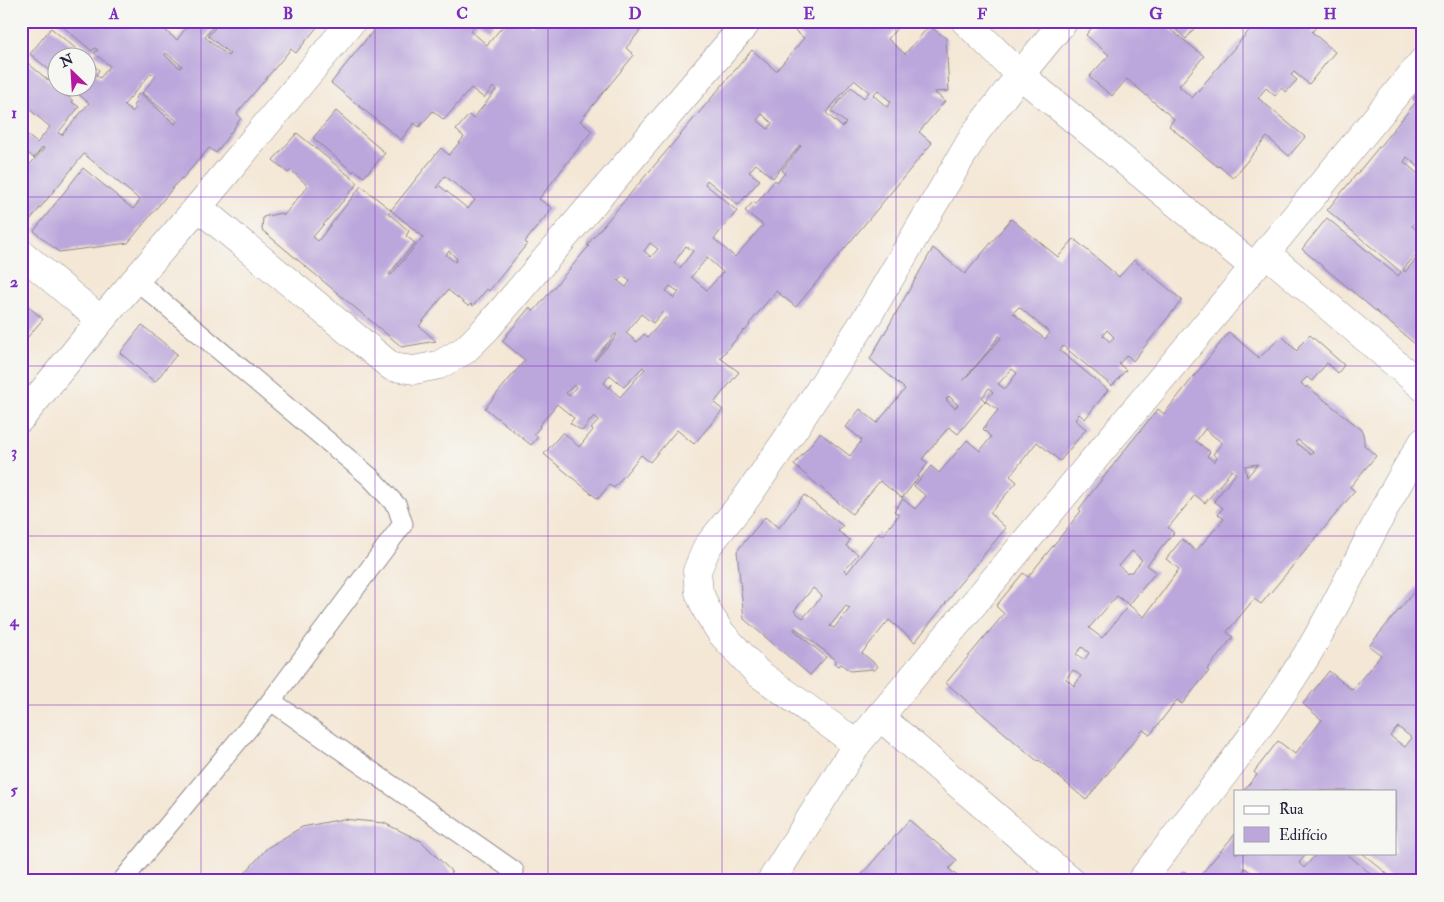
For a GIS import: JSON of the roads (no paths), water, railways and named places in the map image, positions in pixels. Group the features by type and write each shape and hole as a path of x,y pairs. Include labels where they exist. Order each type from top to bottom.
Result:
{"street":[{"path":"21,418 352,21"},
{"path":"198,207 392,367 414,370 439,365 466,350 488,327 748,21"},
{"path":"965,21 1020,75 1423,387"},
{"path":"857,744 758,673 721,633 704,605 699,592 697,571 707,547 747,497 869,314 976,132 1064,21"},
{"path":"771,881 857,744 879,716 1260,260 1423,61"},
{"path":"21,254 101,320"},
{"path":"1141,881 1253,737 1306,658 1349,579 1415,473 1423,442"},
{"path":"879,716 1071,881"}],"lane":[{"path":"122,881 272,701 403,524 397,506 370,477 136,280"},
{"path":"272,701 514,871"}]}
